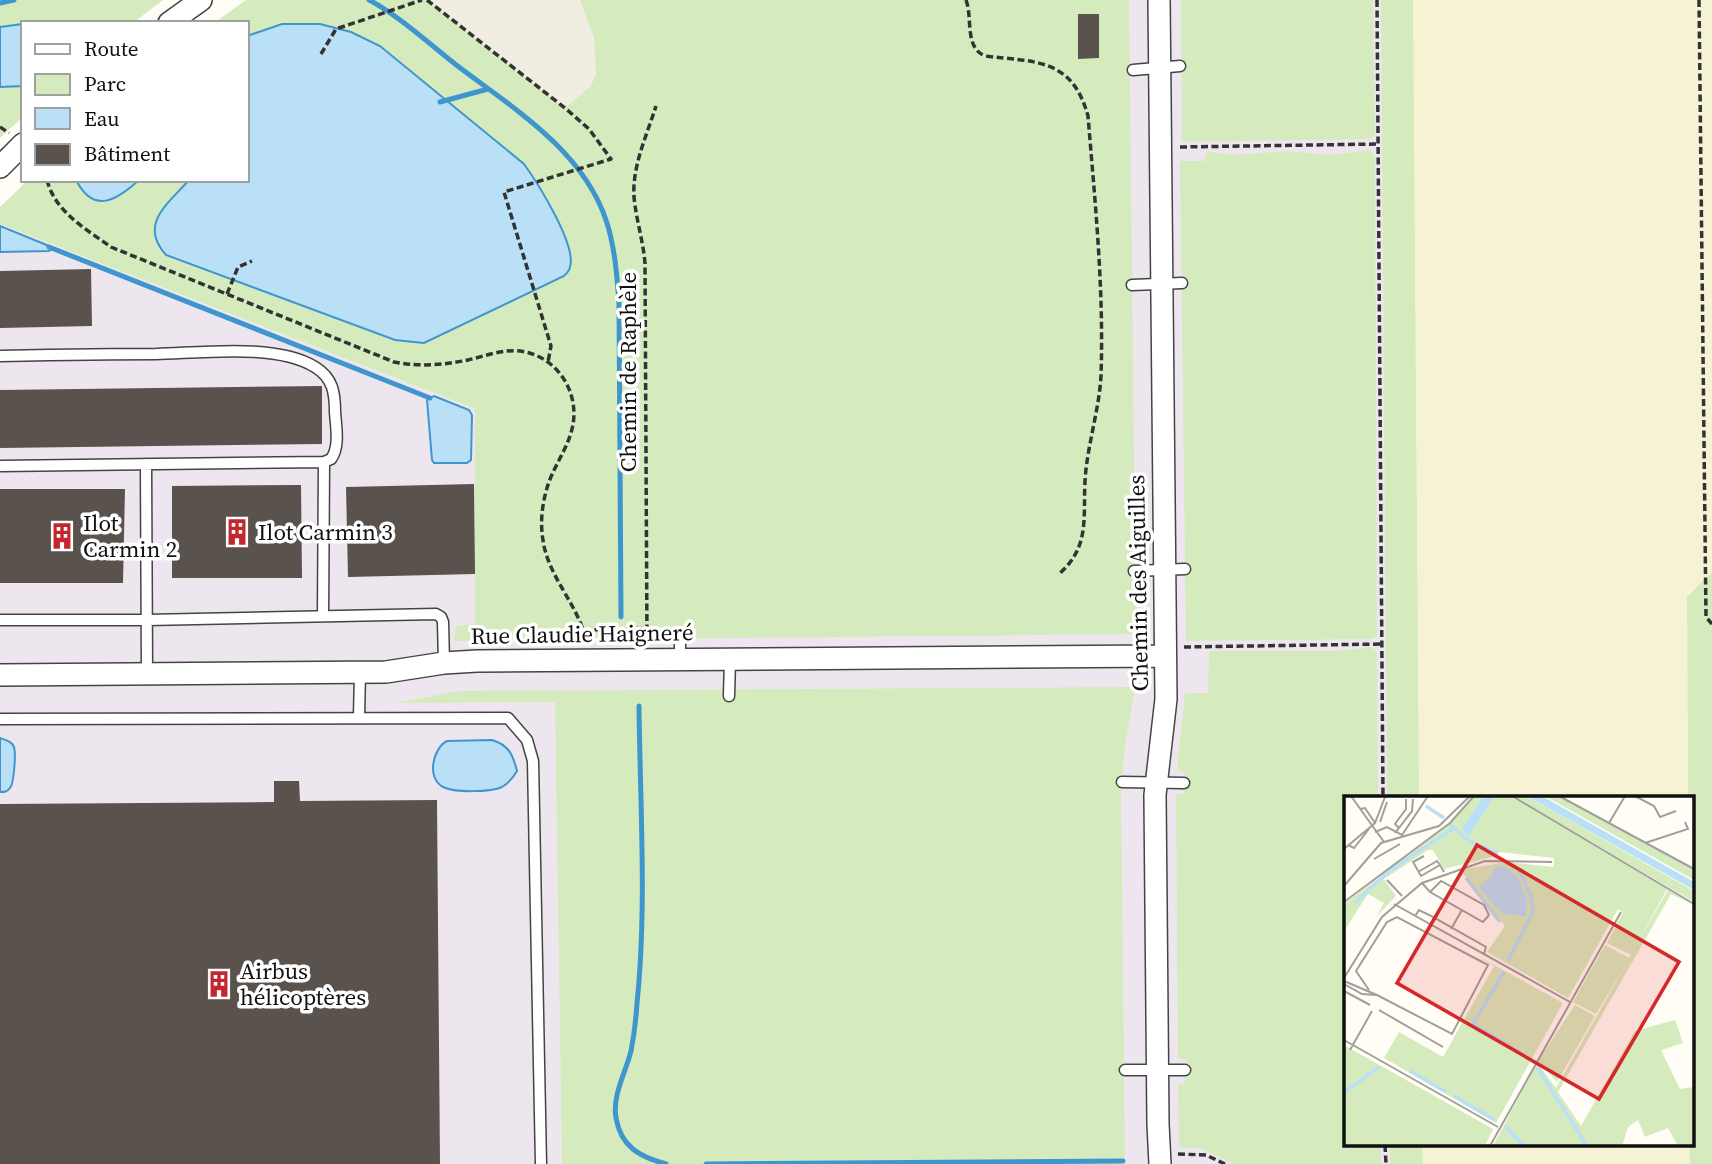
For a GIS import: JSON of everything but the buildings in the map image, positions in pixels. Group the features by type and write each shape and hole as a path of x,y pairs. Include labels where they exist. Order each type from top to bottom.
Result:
{"street":[{"path":"172,21 201,0"},
{"name":"Chemin des Aiguilles","path":"1159,0 1170,67 1175,569 1173,651 1156,782 1157,1070 1168,1159"},
{"path":"0,167 16,139"},
{"name":"Rue Claudie Haigneré","path":"0,675 386,672 444,663 1173,651"}],"lane":[{"path":"1133,70 1170,67"},
{"path":"1132,285 1172,283"},
{"path":"0,356 244,352 292,357 325,374 335,395 336,453 324,462 0,466"},
{"path":"323,616 324,462"},
{"path":"146,464 147,674"},
{"path":"1134,571 1175,569"},
{"path":"0,620 436,614 442,617 443,622 444,663"},
{"path":"680,637 680,660"},
{"path":"729,696 730,659"},
{"path":"359,718 360,672"},
{"path":"0,719 508,718 527,740 533,761 541,1164"},
{"path":"1122,782 1184,783"},
{"path":"1125,1070 1185,1070"}],"path":[{"path":"321,54 336,29 424,0 589,129 611,159 504,192 551,346 548,362"},
{"path":"966,0 972,45 977,52 985,56 1042,62 1058,68 1073,82 1082,97 1087,116 1099,240 1101,377 1085,480 1083,535 1077,553 1069,566 1059,574"},
{"path":"1377,0 1383,796"},
{"path":"1699,0 1706,617 1712,624"},
{"name":"Chemin de Raphèle","path":"647,642 645,262 634,195 636,166 656,106"},
{"path":"0,127 16,139"},
{"path":"1178,147 1378,144"},
{"path":"48,182 50,191 72,220 111,247 394,362 410,365 446,364 521,351 558,369 566,380 574,403 574,416 569,439 547,487 543,505 543,540 552,570 584,630 586,642"},
{"path":"227,294 238,267 252,261"},
{"path":"584,630 647,628"},
{"path":"1173,651 1382,644"},
{"path":"1385,1146 1386,1164"},
{"path":"1168,1159 1206,1155 1225,1164"}],"shaded area":[{"path":"427,0 580,0 594,38 596,73 591,86 565,108"},
{"path":"643,0 1413,0 1419,796 1344,796 1344,1146 1422,1146 1423,1164 0,1164 0,224 475,409"},
{"path":"1413,0 1712,0 1712,572 1687,598 1688,796 1419,796"},
{"path":"1422,1146 1689,1146 1690,1164 1423,1164"}],"green space":[{"path":"0,0 163,0 136,21 21,21 21,119 0,138"},
{"path":"246,0 1129,0 1136,634 454,641 456,626 475,624 475,409 0,224 0,207 26,182 248,182 248,21 217,21"},
{"path":"1181,0 1373,0 1375,136 1369,139 1182,142"},
{"path":"1381,0 1413,0 1419,796 1387,796"},
{"path":"1370,150 1375,156 1377,636 1372,639 1186,641 1180,161 1204,161 1207,151 1229,155 1290,151 1328,155"},
{"path":"1712,572 1712,1164 1690,1164 1689,1146 1694,1146 1694,796 1688,796 1687,597"},
{"path":"1370,647 1377,653 1378,796 1344,796 1344,1146 1381,1146 1381,1164 1234,1164 1202,1149 1179,1147 1178,1084 1185,1083 1186,1060 1178,1058 1176,794 1184,793 1185,773 1177,770 1185,693 1208,693 1209,651 1339,651"},
{"path":"1130,687 1134,694 1124,752 1121,791 1125,1164 562,1164 555,702 397,703 458,691"},
{"path":"1390,1146 1422,1146 1423,1164 1390,1164"}],"water":[{"path":"21,24 21,86 0,87 0,27"},
{"path":"282,24 320,24 351,32 380,46 524,164 562,229 571,257 569,270 565,275 424,343 395,340 166,255 158,244 155,224 165,206 187,182 248,182 248,36"},
{"path":"77,182 136,182 106,201 90,198"},
{"path":"0,226 54,248 49,251 0,252"},
{"path":"434,396 469,410 472,415 471,460 467,463 434,463 432,460 427,400"},
{"path":"0,738 12,743 15,750 11,785 3,792 0,792"},
{"path":"492,740 506,748 514,760 517,771 507,784 497,789 473,791 448,789 438,783 434,777 433,763 438,750 447,741"}],"waterway":[{"path":"0,3 14,0"},
{"path":"369,0 401,21 542,132 580,172 595,195 606,220 614,251 619,304 621,617"},
{"path":"440,102 488,89"},
{"path":"49,247 430,398"},
{"path":"639,706 642,892 640,967 632,1045 615,1109 619,1128 627,1143 640,1154 666,1164"},
{"path":"706,1164 1123,1161"}],"place":[{"name":"Ilot Carmin 3","path":"237,532"},
{"name":"Ilot Carmin 2","path":"62,536"},
{"name":"Airbus hélicoptères","path":"219,984"}]}
